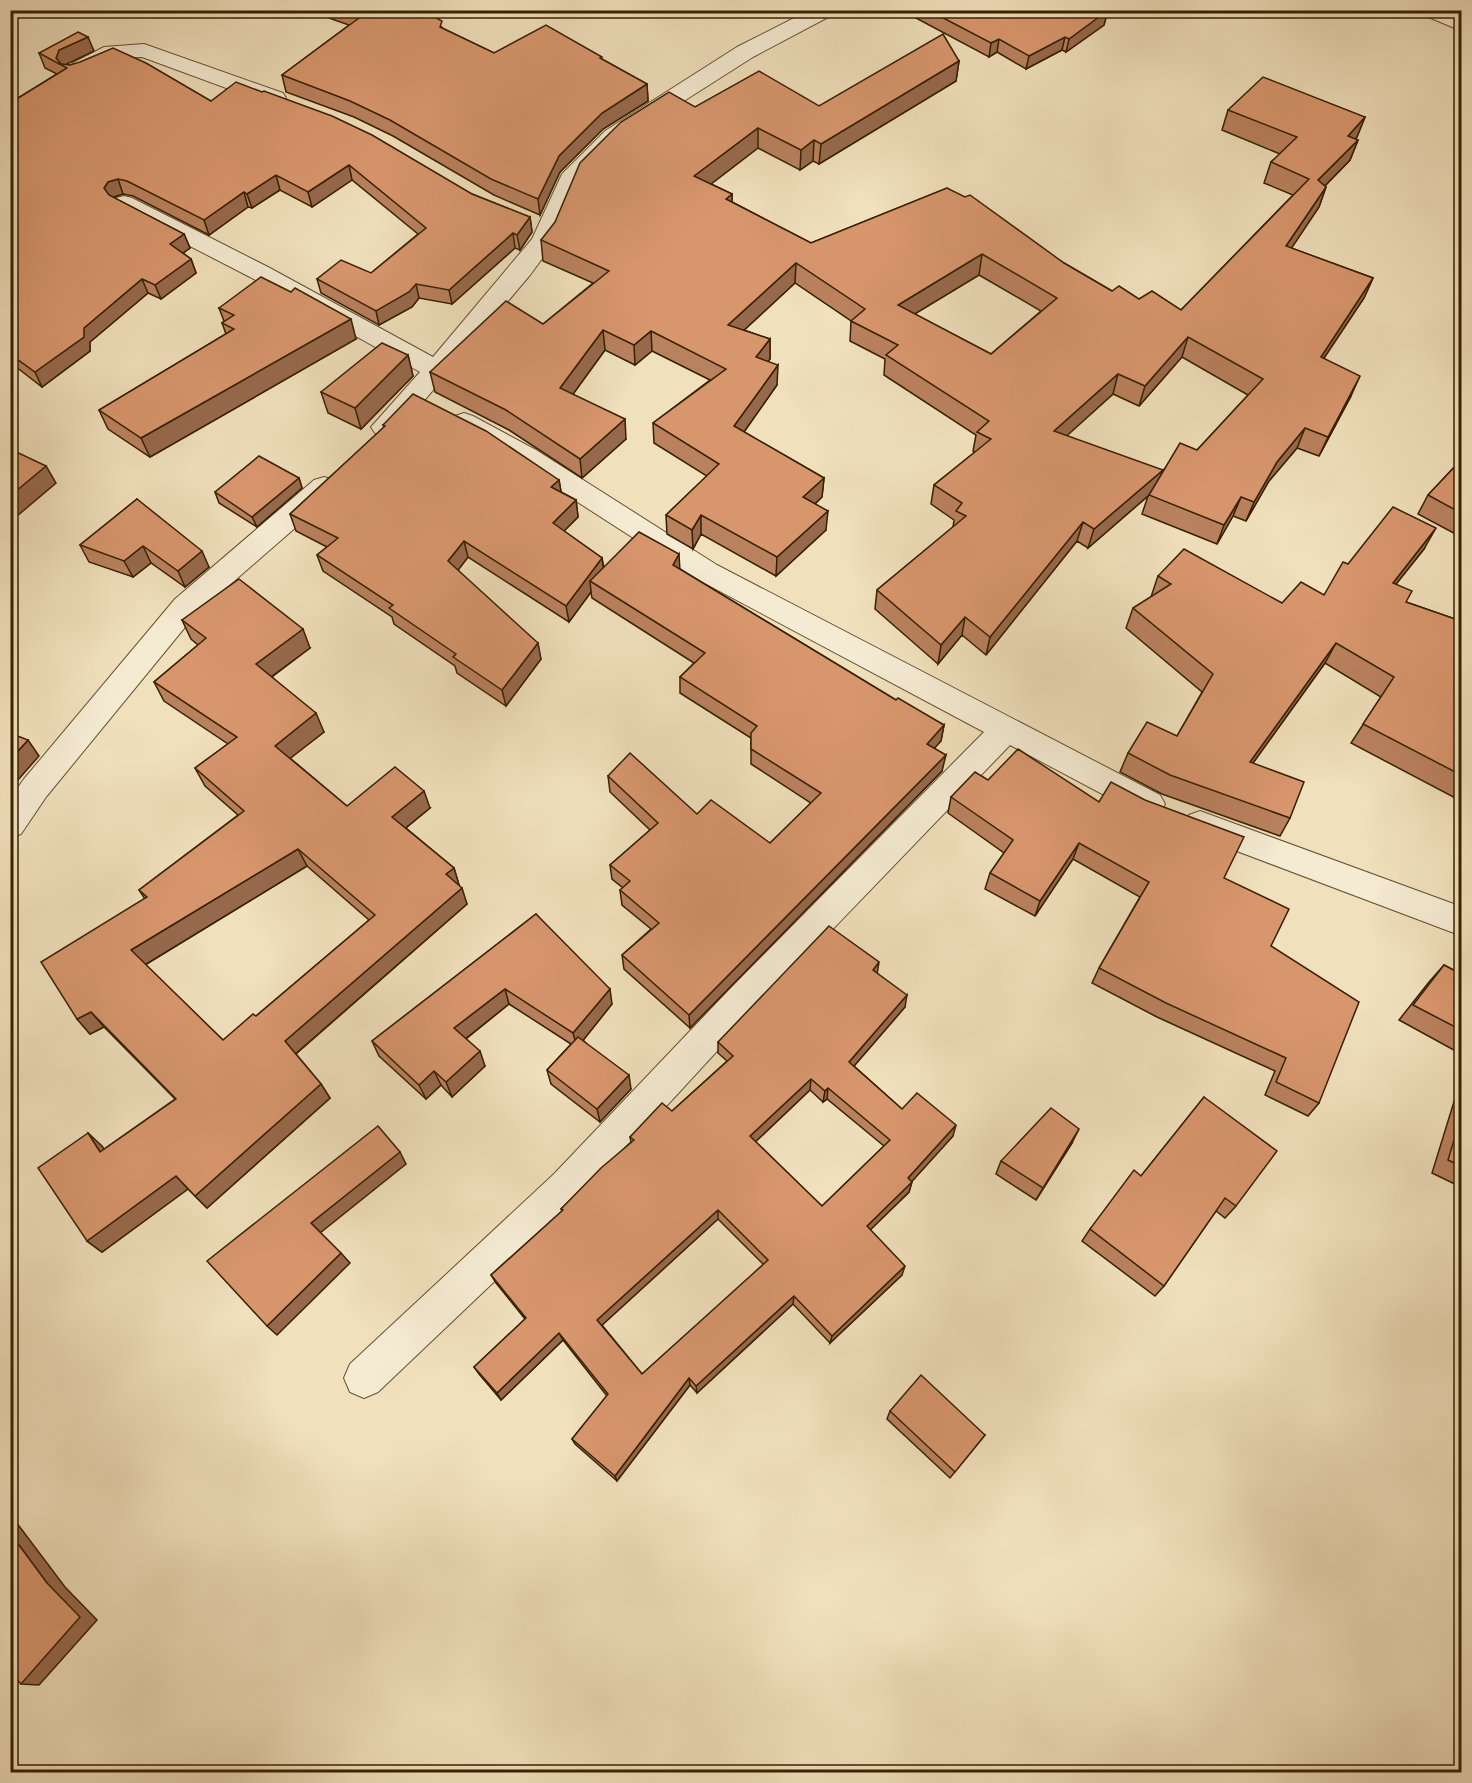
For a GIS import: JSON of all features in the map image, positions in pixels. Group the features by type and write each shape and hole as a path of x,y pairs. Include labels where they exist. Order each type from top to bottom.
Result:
{"street":[{"path":"366,444 414,396 521,270 541,226 570,179 613,136 745,52 827,10"},
{"path":"1428,10 1461,25"},
{"path":"75,71 112,52 144,50 294,104"},
{"path":"124,203 259,272 436,370"},
{"path":"414,396 499,440 649,538 707,572 1150,805 1461,922"},
{"path":"10,825 35,788 185,607 311,501 343,468"},
{"path":"364,1378 567,1187 741,1001 919,821 1005,730"}],"building":[{"path":"350,10 422,10 442,21 440,27 494,53 546,25 647,84 602,113 559,156 538,199 491,179 390,120 350,101 282,75 363,15"},
{"path":"928,10 1107,11 1069,39 1065,37 1029,56 999,39 991,43"},
{"path":"78,32 88,37 59,50 56,58 61,64 70,65 80,62 113,48 146,63 211,101 236,82 264,91 332,116 372,135 472,194 530,217 517,235 513,233 449,290 416,284 409,292 376,311 317,279 341,260 371,273 426,228 349,165 308,192 276,175 247,194 244,192 204,220 127,181 118,179 108,182 104,188 109,195 184,234 170,244 191,259 155,285 142,279 84,328 84,337 35,372 10,354 10,103 67,68 39,53"},
{"path":"943,34 959,61 821,144 814,140 801,150 758,128 694,176 732,194 726,199 811,243 947,188 965,197 970,195 1064,263 1112,291 1119,286 1139,299 1152,291 1181,310 1309,179 1271,162 1297,137 1228,110 1263,77 1365,117 1348,136 1358,140 1318,180 1326,187 1286,246 1373,278 1321,357 1360,376 1328,437 1305,428 1277,462 1254,502 1241,497 1224,525 1149,495 1180,443 1197,450 1263,379 1188,337 1145,386 1118,374 1054,431 1163,470 1094,529 1083,522 990,637 965,617 941,645 877,590 966,516 956,511 962,503 934,485 991,439 977,432 989,421 886,355 898,345 851,321 865,309 796,263 728,325 770,339 756,357 778,365 734,426 824,478 803,497 828,511 777,557 701,515 692,530 666,515 719,464 653,423 726,369 651,331 634,345 603,330 560,388 625,419 580,459 506,410 430,372 506,301 543,324 609,271 541,240 555,222 580,163 621,122 669,92 695,107 759,71 819,106","holes":["982,254 1057,298 991,354 898,305"]},
{"path":"261,277 291,292 295,288 351,319 141,438 99,410 234,329 222,323 234,315 219,308"},
{"path":"382,343 408,355 355,408 321,392"},
{"path":"413,394 486,431 559,480 551,487 576,500 553,523 602,558 566,606 464,541 448,561 538,643 502,690 453,657 456,654 389,608 393,605 317,555 338,538 290,514 385,426 383,425"},
{"path":"10,449 46,466 10,496"},
{"path":"259,456 299,478 252,517 215,492"},
{"path":"1461,460 1461,513 1428,495"},
{"path":"137,499 202,551 178,571 143,546 124,561 80,545"},
{"path":"1393,507 1436,528 1393,583 1412,591 1406,602 1461,621 1461,775 1363,724 1394,677 1336,643 1250,762 1304,782 1290,818 1170,775 1128,753 1147,722 1177,736 1213,674 1133,608 1171,584 1158,576 1184,549 1282,603 1301,582 1324,595 1343,562 1348,564"},
{"path":"639,532 679,554 673,565 896,700 898,698 944,725 927,744 946,755 689,1015 622,955 659,923 620,890 630,881 610,865 658,823 608,776 630,753 697,814 711,800 770,843 821,793 751,749 751,733 757,726 680,677 705,653 590,581"},
{"path":"239,579 303,629 256,664 316,713 275,746 347,806 395,767 424,791 392,817 454,868 446,874 462,888 285,1041 321,1084 195,1196 176,1176 87,1241 38,1168 88,1133 100,1152 176,1099 91,1012 77,1019 41,962 147,897 139,890 244,811 195,768 237,737 154,682 206,638 182,620","holes":["298,849 375,915 256,1016 253,1014 223,1040 131,950"]},
{"path":"10,733 28,740 10,760"},
{"path":"1018,749 1099,802 1111,782 1145,800 1244,837 1224,878 1289,909 1271,946 1359,1002 1319,1103 1276,1082 1286,1058 1166,1003 1099,968 1149,882 1079,843 1040,901 990,873 1013,840 951,797 975,772 988,780"},
{"path":"536,914 610,989 573,1033 505,989 454,1028 480,1051 446,1082 434,1071 419,1085 372,1041"},
{"path":"829,926 879,962 873,970 907,995 849,1062 902,1109 917,1093 956,1125 908,1178 912,1182 867,1226 905,1266 832,1336 794,1296 696,1386 689,1378 615,1476 572,1439 608,1394 559,1333 497,1393 474,1367 526,1318 491,1275 563,1210 561,1209 601,1168 634,1140 630,1137 662,1103 672,1111 733,1056 718,1042","holes":["811,1079 825,1091 828,1088 890,1140 822,1206 750,1136","718,1210 768,1260 642,1374 597,1320"]},
{"path":"1444,965 1461,974 1461,1030 1413,1005"},
{"path":"578,1037 629,1075 597,1109 547,1070"},
{"path":"1204,1097 1277,1151 1236,1206 1225,1198 1164,1286 1090,1229 1134,1170 1141,1176"},
{"path":"1051,1108 1079,1129 1043,1188 1001,1161"},
{"path":"1461,1117 1461,1166 1448,1160"},
{"path":"378,1126 400,1152 311,1223 341,1253 267,1326 207,1261"},
{"path":"921,1375 985,1435 955,1472 890,1411"},
{"path":"10,1533 47,1583 80,1617 21,1684 10,1672"}]}
